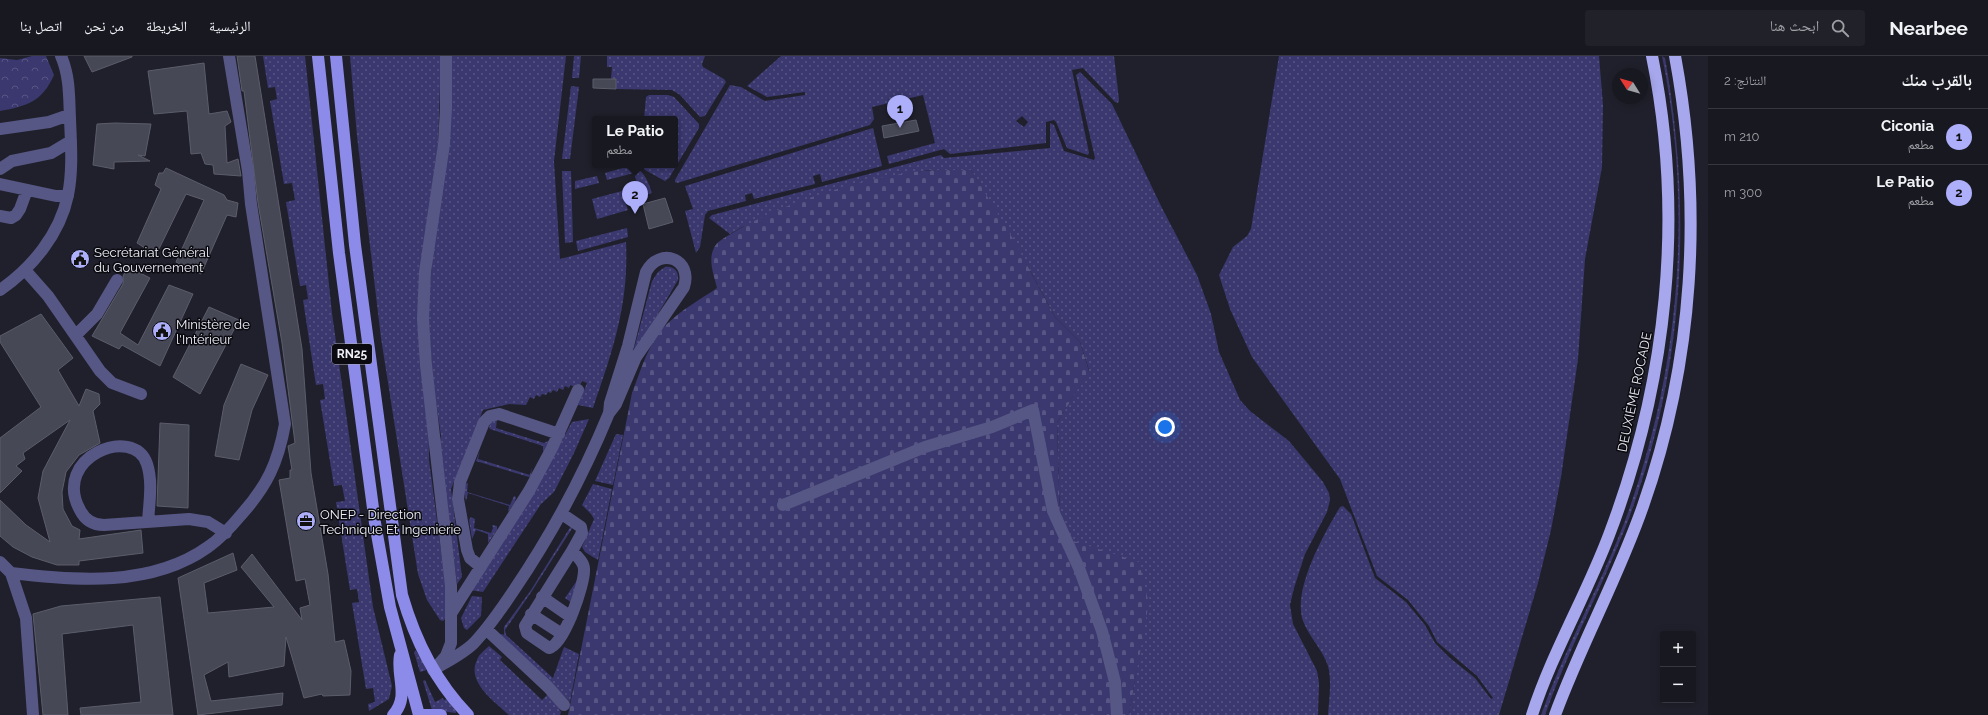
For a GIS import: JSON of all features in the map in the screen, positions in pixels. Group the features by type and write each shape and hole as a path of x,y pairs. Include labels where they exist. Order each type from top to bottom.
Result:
{"highway":[{"name":"DEUXIÈME ROCADE","path":"1532,715 1555,653 1594,571 1621,503 1642,433 1656,369 1666,289 1669,216 1665,144 1652,56"},
{"path":"1554,715 1577,658 1615,577 1643,507 1665,434 1679,367 1689,284 1692,208 1687,132 1675,56"}],"main road":[{"name":"RN25","path":"318,56 339,252 360,416 382,565 401,650 411,681 427,715"},
{"name":"RN25","path":"336,56 355,245 397,569 402,595 409,620 419,645 433,670 447,690 468,715"},
{"path":"393,715 399,708 402,697 398,667 401,650"},
{"path":"411,681 420,715 441,715"}],"street":[{"path":"0,290 25,270 40,253 52,236 68,196 70,177 70,141 68,76 61,56"},
{"path":"11,573 40,577 91,579 115,578 148,573 175,564 195,555 226,533 259,494 272,471 280,451 285,424 251,204 248,171 229,56"},
{"path":"433,670 446,656 451,643 452,612 449,560 426,365 423,319 426,264 444,144 446,56"},
{"path":"0,129 42,123 69,115"},
{"path":"0,168 12,161 51,153 70,141"},
{"path":"0,184 56,196 68,196"},
{"path":"0,216 11,218 16,215 27,190"},
{"path":"433,670 473,644 486,629 522,578 562,514 594,449 609,413 616,404 636,358 684,287 686,275 684,269 681,264 671,258 659,259 653,262 646,272 628,346 610,403 609,413"},
{"path":"25,270 48,296 106,378 112,383 141,394"},
{"path":"76,335 97,314 117,280"},
{"path":"452,612 526,496 559,434 578,390"},
{"path":"783,505 924,447 992,427 1033,410 1053,510 1079,568 1102,631 1116,682 1117,715"},
{"path":"481,567 470,558 466,550 458,491 464,471 484,422 490,416 499,414 559,434"},
{"path":"148,522 150,478 147,464 143,456 131,447 120,446 95,453 86,460 73,479 74,500 83,516 91,523 98,525 148,522 189,519 201,520 215,525 226,533"},
{"path":"562,514 581,527 582,533 525,626 525,631 546,648 554,647 571,617 580,594 584,569 581,561 572,551"},
{"path":"0,562 11,573 26,618 33,715"},
{"path":"542,597 571,617"},
{"path":"532,614 562,634"},
{"path":"486,629 554,693 564,705"}],"green space":[{"path":"32,56 46,56 54,75 49,84 39,97 26,105 0,111 0,58 17,60"},
{"path":"263,56 305,56 332,313 373,607 392,686 389,699 369,711 368,704 375,702 373,688 366,689 352,603 359,602 357,589 350,590 336,502 345,501 342,485 334,486 320,400 325,399 323,384 316,385 303,300 308,299 306,285 300,286 286,202 295,200 292,183 284,184 270,101 277,99 275,87 268,88"},
{"path":"350,56 441,56 438,145 427,223 429,460 445,581 445,619 443,621 440,620 427,600 418,574 381,338 357,136"},
{"path":"451,56 566,56 554,161 560,259 626,242 625,286 622,306 613,346 593,408 578,405 587,383 582,381 580,385 576,384 575,387 570,385 569,388 565,386 563,390 559,388 557,392 553,390 551,393 548,392 546,395 542,394 540,397 536,395 534,399 530,397 526,405 509,404 483,410 451,489 462,577 457,584 439,445 441,436 433,382 429,324 429,295"},
{"path":"574,56 581,56 579,78 572,78"},
{"path":"607,56 705,56 702,64 703,67 724,79 726,82 705,116 700,117 680,95 672,90 616,89 616,79 611,79 612,67 607,67"},
{"path":"781,56 1114,56 1119,100 1118,103 1115,102 1083,68 1072,70 1089,153 1088,155 1067,148 1054,120 1046,122 1046,143 950,154 944,149 889,164 887,156 935,143 923,95 872,107 874,119 870,125 677,183 675,182 730,85 741,87 765,101 805,95 805,92 767,97 747,86","holes":["1022,116 1028,122 1024,127 1016,121"]},
{"path":"1279,56 1599,56 1603,105 1602,167 1585,259 1578,359 1561,477 1551,530 1538,583 1499,715 1328,715 1330,684 1328,666 1323,654 1303,621 1301,608 1302,594 1311,562 1333,518 1340,507 1343,506 1351,514 1375,578 1406,602 1425,625 1435,643 1450,658 1475,678 1491,699 1493,698 1477,676 1437,642 1429,626 1408,600 1377,576 1340,479 1252,357 1230,309 1219,275 1233,247 1247,236 1251,229"},
{"path":"1662,56 1665,58 1674,117 1679,176 1680,236 1678,295 1671,353 1660,412 1645,469 1626,526 1564,667 1545,715 1541,715 1560,667 1623,526 1642,470 1657,412 1668,353 1676,294 1678,234 1677,174 1672,115"},
{"path":"1080,72 1112,104 1162,208 1197,275 1211,314 1219,352 1240,400 1250,411 1289,441 1323,482 1329,493 1330,500 1327,512 1305,554 1290,605 1293,624 1317,671 1319,683 1318,715 1129,715 1148,600 1070,540 1060,519 1057,423 1089,370 1080,342 1055,317 1032,274 971,170 929,170 886,178 742,227 730,234 709,218 712,215 941,155 944,158 1050,148 1050,123 1054,125 1064,151 1094,160 1095,158 1076,75"},
{"path":"571,86 579,87 570,159 562,159"},
{"path":"649,95 668,95 674,97 699,124 699,128 678,163 678,116 644,116 646,97"},
{"path":"873,128 882,166 822,182 820,174 813,176 815,184 754,199 752,193 745,195 746,201 708,211 705,215 700,247 696,253 685,211 693,209 685,186"},
{"path":"623,168 636,168 647,180 652,193 645,195 639,191 634,173 607,180 605,173"},
{"path":"644,168 675,168 669,178 665,181"},
{"path":"937,170 971,170 1013,239 1055,317 1080,342 1089,371 1057,423 1060,519 1070,540 1139,562 1148,600 1148,607 1129,715 568,715 632,393 650,347 661,331 678,314 717,288 711,262 715,246 724,238 754,221 778,210 832,190 888,176"},
{"path":"562,171 571,171 573,242 565,243"},
{"path":"597,176 599,183 575,189 575,181"},
{"path":"622,191 628,210 597,219 592,199"},
{"path":"627,228 628,237 578,251 576,241"},
{"path":"665,267 671,267 677,272 678,280 631,360 652,281 658,272"},
{"path":"497,419 496,428 544,443 550,440 543,452 543,446 490,429 489,427 492,420"},
{"path":"589,419 554,492 541,504 483,592 469,590 537,486 572,422"},
{"path":"616,434 623,435 613,485 595,481"},
{"path":"480,451 478,459 530,475 532,468 531,476 529,477 476,461"},
{"path":"468,483 467,492 510,505 514,496 516,497 515,502 508,512 509,506 468,493 466,501 463,484"},
{"path":"593,484 612,489 598,560 585,552 582,547 594,519 582,505"},
{"path":"471,517 475,519 474,528 491,533 493,528 492,525 497,526 497,530 488,543 488,534 476,530 472,539 469,520"},
{"path":"571,526 573,527 505,630 506,635 553,678 564,647 579,654 570,702 500,635 504,635 504,627 531,590"},
{"path":"578,579 572,603 565,598"},
{"path":"472,596 482,597 481,616 467,630 464,628 461,618"},
{"path":"489,646 502,657 500,660 542,700 549,693 561,712 560,715 509,715 490,698 479,684 475,676 477,660 482,652"},
{"path":"416,650 427,670 420,672 414,652"},
{"path":"425,680 435,702 443,698 444,700 447,699 456,713 432,710 423,681"}],"building":[{"path":"84,56 132,56 132,57 92,72"},
{"path":"237,56 255,56 302,349 311,473 328,574 335,642 344,640 351,671 350,695 323,696 322,694 304,698 286,637 284,666 229,677 228,662 204,675 211,701 283,693 282,705 198,715 178,578 233,553 237,570 204,583 208,613 274,607 241,567 252,554 302,620 300,608 310,605 305,579 296,581 279,480 290,478 290,470 292,470 288,446 295,443 282,343 258,203 244,91 242,91"},
{"path":"204,63 209,114 227,111 231,122 225,126 227,163 238,159 241,176 214,174 213,165 205,164 201,153 191,154 187,111 154,114 148,71"},
{"path":"593,79 616,79 616,89 593,88"},
{"path":"916,120 919,131 884,138 882,126"},
{"path":"97,124 151,124 145,156 138,155 150,161 114,162 114,169 93,165"},
{"path":"166,168 224,195 227,200 238,203 236,217 227,215 201,274 176,262 204,200 186,194 156,255 137,243 161,189 155,185 159,173 163,173"},
{"path":"665,198 673,222 649,229 643,204"},
{"path":"128,267 150,278 120,333 138,345 169,285 193,294 160,366 122,345 119,349 92,336 123,284 123,276"},
{"path":"209,307 239,320 200,394 173,377"},
{"path":"41,314 73,358 58,370 79,406 86,389 99,394 100,404 93,411 100,443 79,455 66,472 62,492 63,509 72,526 80,530 79,539 141,530 143,553 79,561 79,565 57,565 32,557 13,547 0,536 0,500 26,525 50,542 38,498 43,471 70,420 23,453 25,459 16,466 22,471 0,493 0,438 41,407 0,342 0,336"},
{"path":"241,364 268,375 252,410 239,460 215,456 224,405"},
{"path":"160,423 189,425 188,508 157,506"},
{"path":"160,597 173,715 81,715 80,708 141,702 133,625 62,634 68,715 43,715 33,614 61,606"}],"place":[{"name":"Ciconia","path":"900,128"},
{"name":"Le Patio","path":"635,214"},
{"name":"Secrétariat Général du Gouvernement","path":"80,259"},
{"name":"Ministère de l'Intérieur","path":"162,331"},
{"name":"ONEP - Direction Technique Et Ingenierie","path":"306,521"}]}
